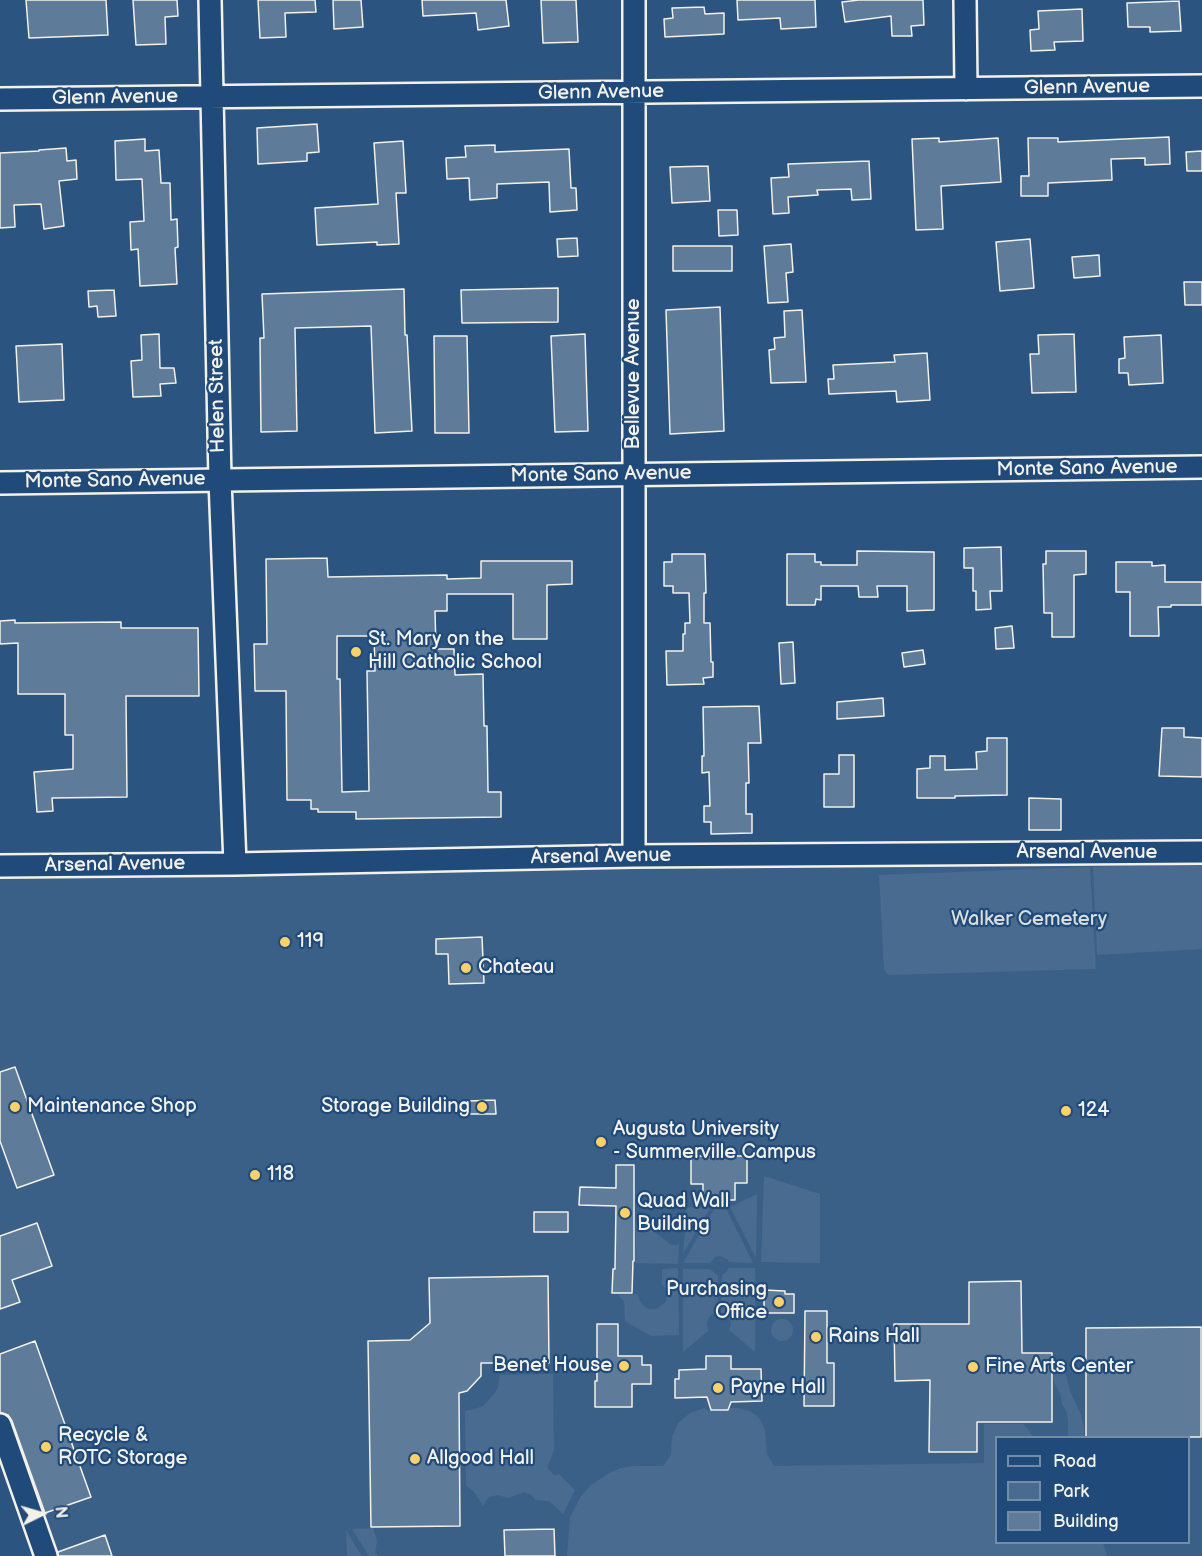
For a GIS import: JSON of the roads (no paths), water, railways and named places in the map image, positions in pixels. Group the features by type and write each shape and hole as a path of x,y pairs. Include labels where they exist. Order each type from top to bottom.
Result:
{"street":[{"name":"Helen Street","path":"210,0 220,480 235,864"},
{"name":"Bellevue Avenue","path":"634,0 634,856"},
{"path":"965,0 966,89"},
{"name":"Glenn Avenue","path":"0,99 1202,86"},
{"name":"Monte Sano Avenue","path":"0,483 1202,467"},
{"name":"Arsenal Avenue","path":"0,866 634,856 1202,852"},
{"path":"0,1425 46,1556"}],"place":[{"name":"St. Mary on the Hill Catholic School","path":"356,652"},
{"name":"119","path":"285,942"},
{"name":"Chateau","path":"466,968"},
{"name":"Maintenance Shop","path":"15,1107"},
{"name":"Storage Building","path":"482,1107"},
{"name":"124","path":"1066,1111"},
{"name":"Augusta University - Summerville Campus","path":"601,1142"},
{"name":"118","path":"255,1175"},
{"name":"Quad Wall Building","path":"625,1213"},
{"name":"Purchasing Office","path":"779,1302"},
{"name":"Rains Hall","path":"816,1337"},
{"name":"Benet House","path":"624,1366"},
{"name":"Fine Arts Center","path":"973,1367"},
{"name":"Payne Hall","path":"718,1388"},
{"name":"Recycle & ROTC Storage","path":"46,1447"},
{"name":"Allgood Hall","path":"415,1459"}],"park label":[{"name":"Walker Cemetery","path":"1029,920"}]}
